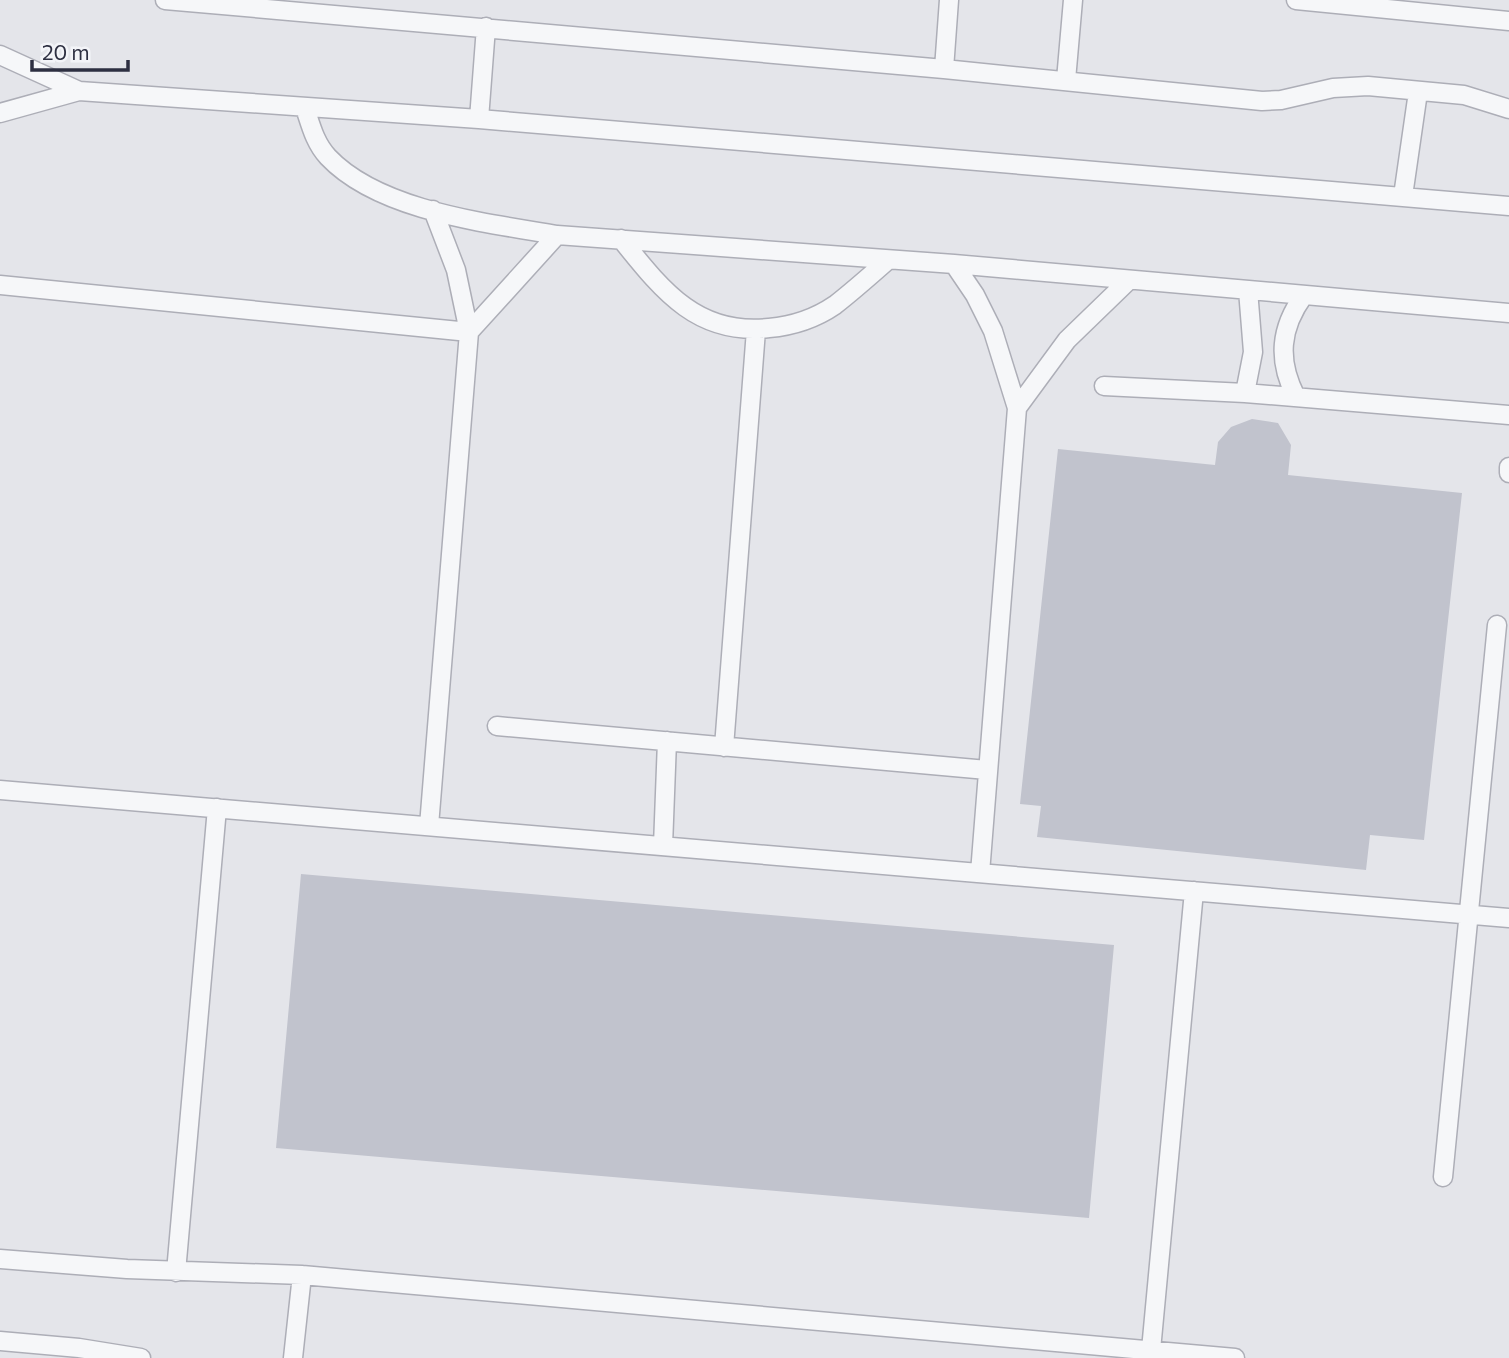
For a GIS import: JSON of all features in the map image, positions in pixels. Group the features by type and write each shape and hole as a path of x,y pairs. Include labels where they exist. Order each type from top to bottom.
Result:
{"lane":[{"path":"165,0 1066,80 1262,101 1281,100 1350,86 1464,95 1509,109"},
{"path":"944,69 949,0"},
{"path":"1066,80 1073,0"},
{"path":"1296,0 1509,21"},
{"path":"479,119 486,27"},
{"path":"0,55 79,91"},
{"path":"0,113 79,91 479,119 1509,206"},
{"path":"1403,196 1418,92"},
{"path":"306,108 313,134 327,156 348,174 369,186 433,210 556,235 954,264 1509,313"},
{"path":"429,826 469,332 456,270 433,210"},
{"path":"469,332 556,235"},
{"path":"621,239 653,279 699,318 729,328 756,330 783,327 833,306 888,260"},
{"path":"954,264 975,295 993,331 1017,408 986,771 980,873"},
{"path":"1017,408 1068,340 1129,280"},
{"path":"0,285 469,332"},
{"path":"1245,393 1254,342 1248,290"},
{"path":"1296,397 1283,363 1283,345 1286,327 1304,295"},
{"path":"724,747 756,330"},
{"path":"1104,386 1245,393 1509,415"},
{"path":"1509,467 1509,473"},
{"path":"1443,1177 1471,915 1497,625"},
{"path":"497,726 986,771"},
{"path":"663,846 667,741"},
{"path":"0,790 1509,918"},
{"path":"176,1272 217,808"},
{"path":"1151,1350 1194,891"},
{"path":"0,1259 176,1272 302,1275 1235,1358"},
{"path":"293,1358 302,1275"},
{"path":"0,1341 79,1348 141,1358"}],"building":[{"path":"1252,419 1278,423 1291,445 1288,475 1462,493 1424,840 1370,835 1366,870 1037,837 1041,806 1020,804 1058,449 1215,465 1218,442 1231,427"},
{"path":"301,874 1114,945 1089,1218 276,1148"}]}
